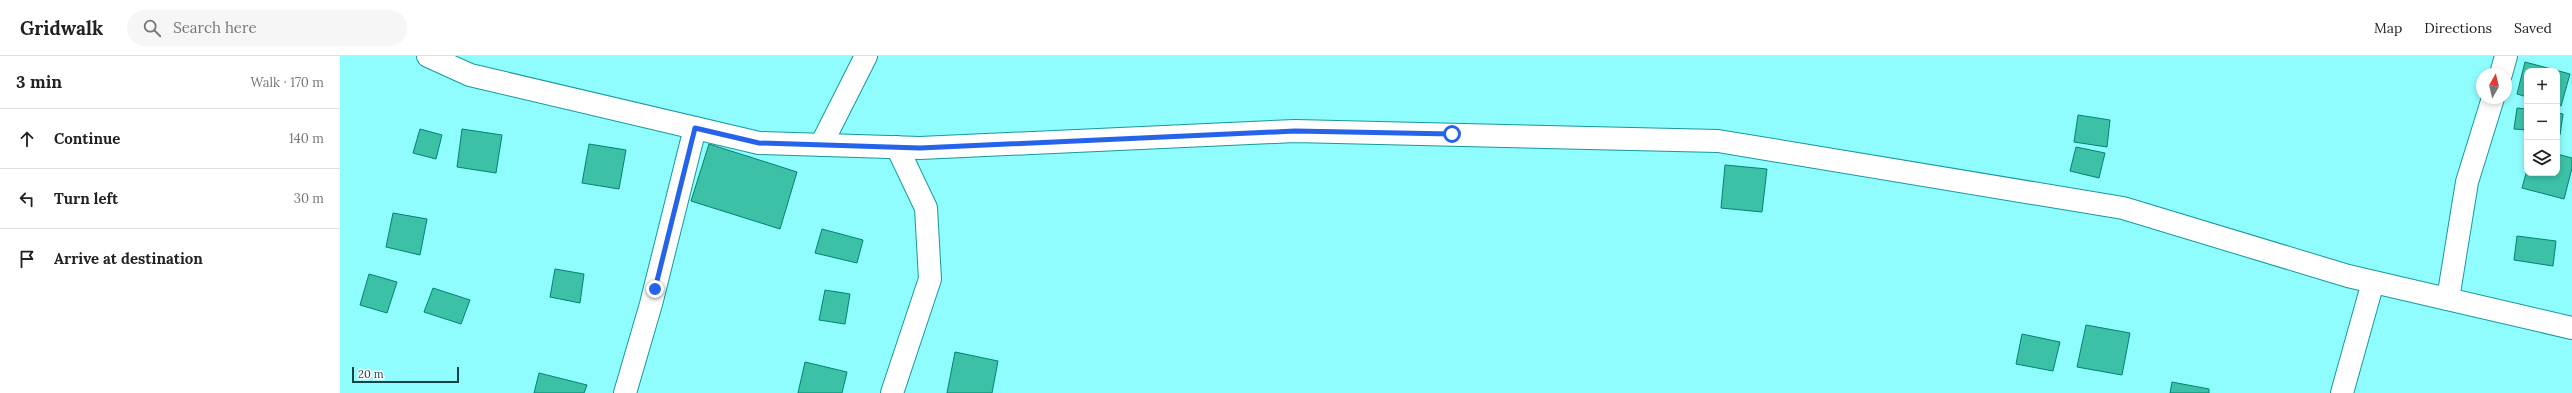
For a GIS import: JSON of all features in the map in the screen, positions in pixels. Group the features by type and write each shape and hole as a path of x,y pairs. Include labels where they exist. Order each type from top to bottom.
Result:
{"street":[{"path":"428,56 470,74 759,143 928,148 1295,131 1718,141 2123,208 2373,282 2572,328"},
{"path":"821,145 866,56"},
{"path":"2503,68 2506,56"},
{"path":"2448,299 2467,182 2491,104"},
{"path":"625,393 651,304 695,128"},
{"path":"892,393 930,279 926,208 897,147"},
{"path":"2342,393 2373,282"}],"building":[{"path":"2525,62 2548,68 2524,68 2524,96 2517,94"},
{"path":"2560,71 2570,74 2560,106"},
{"path":"2517,108 2524,109 2524,130 2514,129"},
{"path":"2560,114 2563,114 2560,135"},
{"path":"2078,115 2110,120 2107,147 2074,142"},
{"path":"420,129 442,135 436,159 413,153"},
{"path":"462,129 502,135 496,173 457,167"},
{"path":"589,144 626,150 619,189 582,183"},
{"path":"709,144 797,172 780,229 691,201"},
{"path":"2076,147 2105,153 2099,178 2070,171"},
{"path":"2560,155 2572,158 2572,168 2564,199 2522,188 2525,176 2560,176"},
{"path":"1725,165 1767,169 1762,212 1721,208"},
{"path":"393,213 427,219 420,255 386,247"},
{"path":"822,229 863,240 857,263 815,253"},
{"path":"2517,236 2556,241 2553,266 2514,260"},
{"path":"555,269 584,274 580,303 550,297"},
{"path":"369,274 397,282 387,313 360,305"},
{"path":"433,288 470,300 461,324 424,312"},
{"path":"825,290 850,294 845,324 819,320"},
{"path":"2086,325 2130,333 2122,375 2077,367"},
{"path":"2022,334 2060,342 2053,371 2016,364"},
{"path":"955,352 998,361 992,393 947,393"},
{"path":"805,362 847,372 842,393 798,393"},
{"path":"539,373 587,385 584,393 534,393"},
{"path":"2172,382 2209,389 2209,393 2170,393"}],"route":[{"path":"655,289 695,128 759,143 920,148 1295,131 1452,134"}]}
